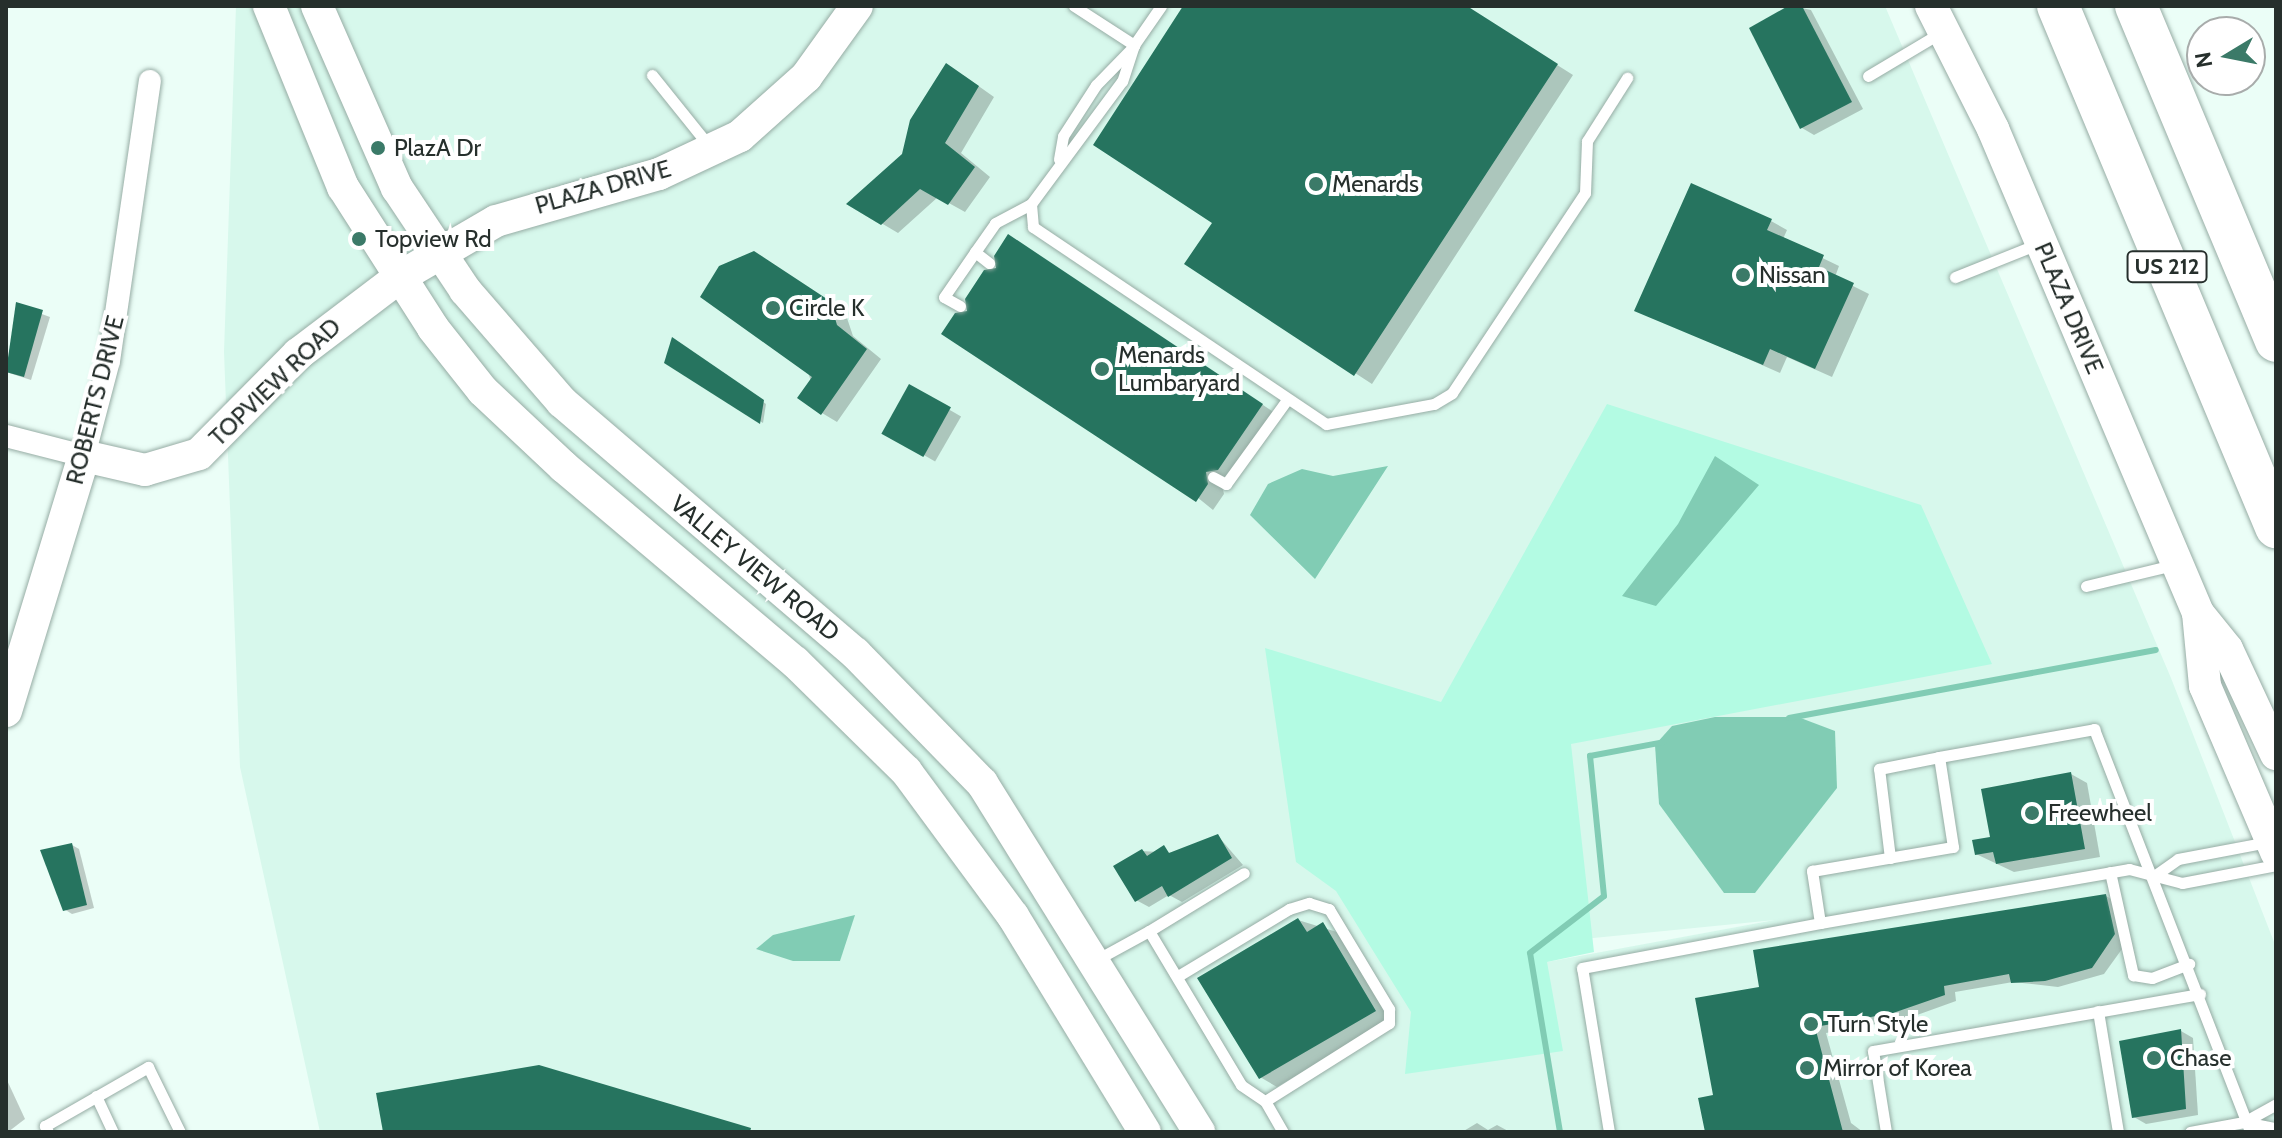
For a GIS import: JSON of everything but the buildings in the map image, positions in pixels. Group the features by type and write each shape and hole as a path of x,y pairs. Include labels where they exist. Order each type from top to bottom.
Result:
{"highway":[{"name":"US 212","path":"2058,6 2276,527"},
{"name":"US 212","path":"2136,6 2276,341"}],"main road":[{"name":"VALLEY VIEW ROAD","path":"269,6 310,119 398,278 483,391 624,523 795,662 906,771 1013,916 1145,1132"},
{"name":"VALLEY VIEW ROAD","path":"317,6 358,111 439,255 562,402 919,711 982,783 1096,960 1199,1132"},
{"name":"PLAZA DRIVE","path":"439,255 546,202 659,174 712,150 779,107 857,6"},
{"name":"PLAZA DRIVE","path":"1938,18 2042,243 2198,613 2227,649 2276,754"},
{"name":"TOPVIEW ROAD","path":"84,456 145,470 199,454 298,354 398,278 439,255"},
{"name":"ROBERTS DRIVE","path":"6,711 84,456"},
{"name":"PLAZA DRIVE","path":"2198,613 2205,686 2275,850"}],"street":[{"name":"ROBERTS DRIVE","path":"84,456 109,361 150,81"},
{"name":"TOPVIEW ROAD","path":"6,436 84,456"}],"lane":[{"path":"1074,6 1134,45"},
{"path":"960,306 944,297 995,223 1031,204 1059,159 1063,136 1103,74 1134,45 1161,6"},
{"path":"1868,76 1938,18"},
{"path":"1059,159 1078,147 1122,81 1134,45"},
{"path":"652,75 712,150"},
{"path":"1031,204 1033,227 1047,242 1286,401 1333,424 1434,404 1452,393 1585,193 1587,141 1627,78"},
{"path":"1955,277 2042,243"},
{"path":"975,252 989,263"},
{"path":"1213,477 1226,484 1286,401"},
{"path":"1245,431 1257,440"},
{"path":"2086,586 2177,564"},
{"path":"1890,858 1879,769 2094,729 2189,964 2247,1127"},
{"path":"1820,923 1812,871 1953,847 1939,757"},
{"path":"2154,876 2178,859 2275,850"},
{"path":"1609,1132 1582,968 2110,872 2154,876 2182,883 2275,850"},
{"path":"2110,872 2133,975 2152,978 2189,964"},
{"path":"1096,960 1244,873"},
{"path":"1178,976 1289,909 1309,903 1329,909 1389,1009 1389,1023 1265,1101"},
{"path":"1149,931 1241,1085 1265,1101 1283,1132"},
{"path":"1886,1132 1873,1051 2200,994"},
{"path":"2098,1011 2118,1132"},
{"path":"48,1132 45,1126 148,1067 180,1132"},
{"path":"96,1096 113,1132"},
{"path":"2247,1127 2276,1104"},
{"path":"2190,1132 2276,1128"}],"shaded area":[{"path":"236,6 1885,6 2171,678 2276,947 2276,1132 320,1132 240,767 224,352","holes":["1775,920 1547,962 1543,943"]},
{"path":"1607,404 1921,505 1992,664 1571,744 1594,952 1547,962 1563,1051 1405,1074 1411,1012 1336,891 1296,862 1265,648 1441,702"},
{"path":"1715,456 1759,485 1656,606 1622,596 1678,524"},
{"path":"1388,466 1315,579 1250,515 1268,484 1302,469 1333,476"},
{"path":"1715,717 1798,717 1835,731 1837,788 1755,893 1724,893 1659,804 1655,745 1672,726"},
{"path":"855,915 840,961 793,961 756,949 773,935"}],"waterway":[{"path":"1789,718 2156,650"},
{"path":"1560,1132 1530,953 1604,896 1590,756 1664,742"}],"place":[{"name":"PlazA Dr","path":"378,148"},
{"name":"Menards","path":"1316,184"},
{"name":"Topview Rd","path":"359,239"},
{"name":"Nissan","path":"1743,275"},
{"name":"Circle K","path":"773,308"},
{"name":"Menards Lumbaryard","path":"1102,369"},
{"name":"Freewheel","path":"2032,813"},
{"name":"Turn Style","path":"1811,1024"},
{"name":"Chase","path":"2154,1058"},
{"name":"Mirror of Korea","path":"1807,1068"}]}
